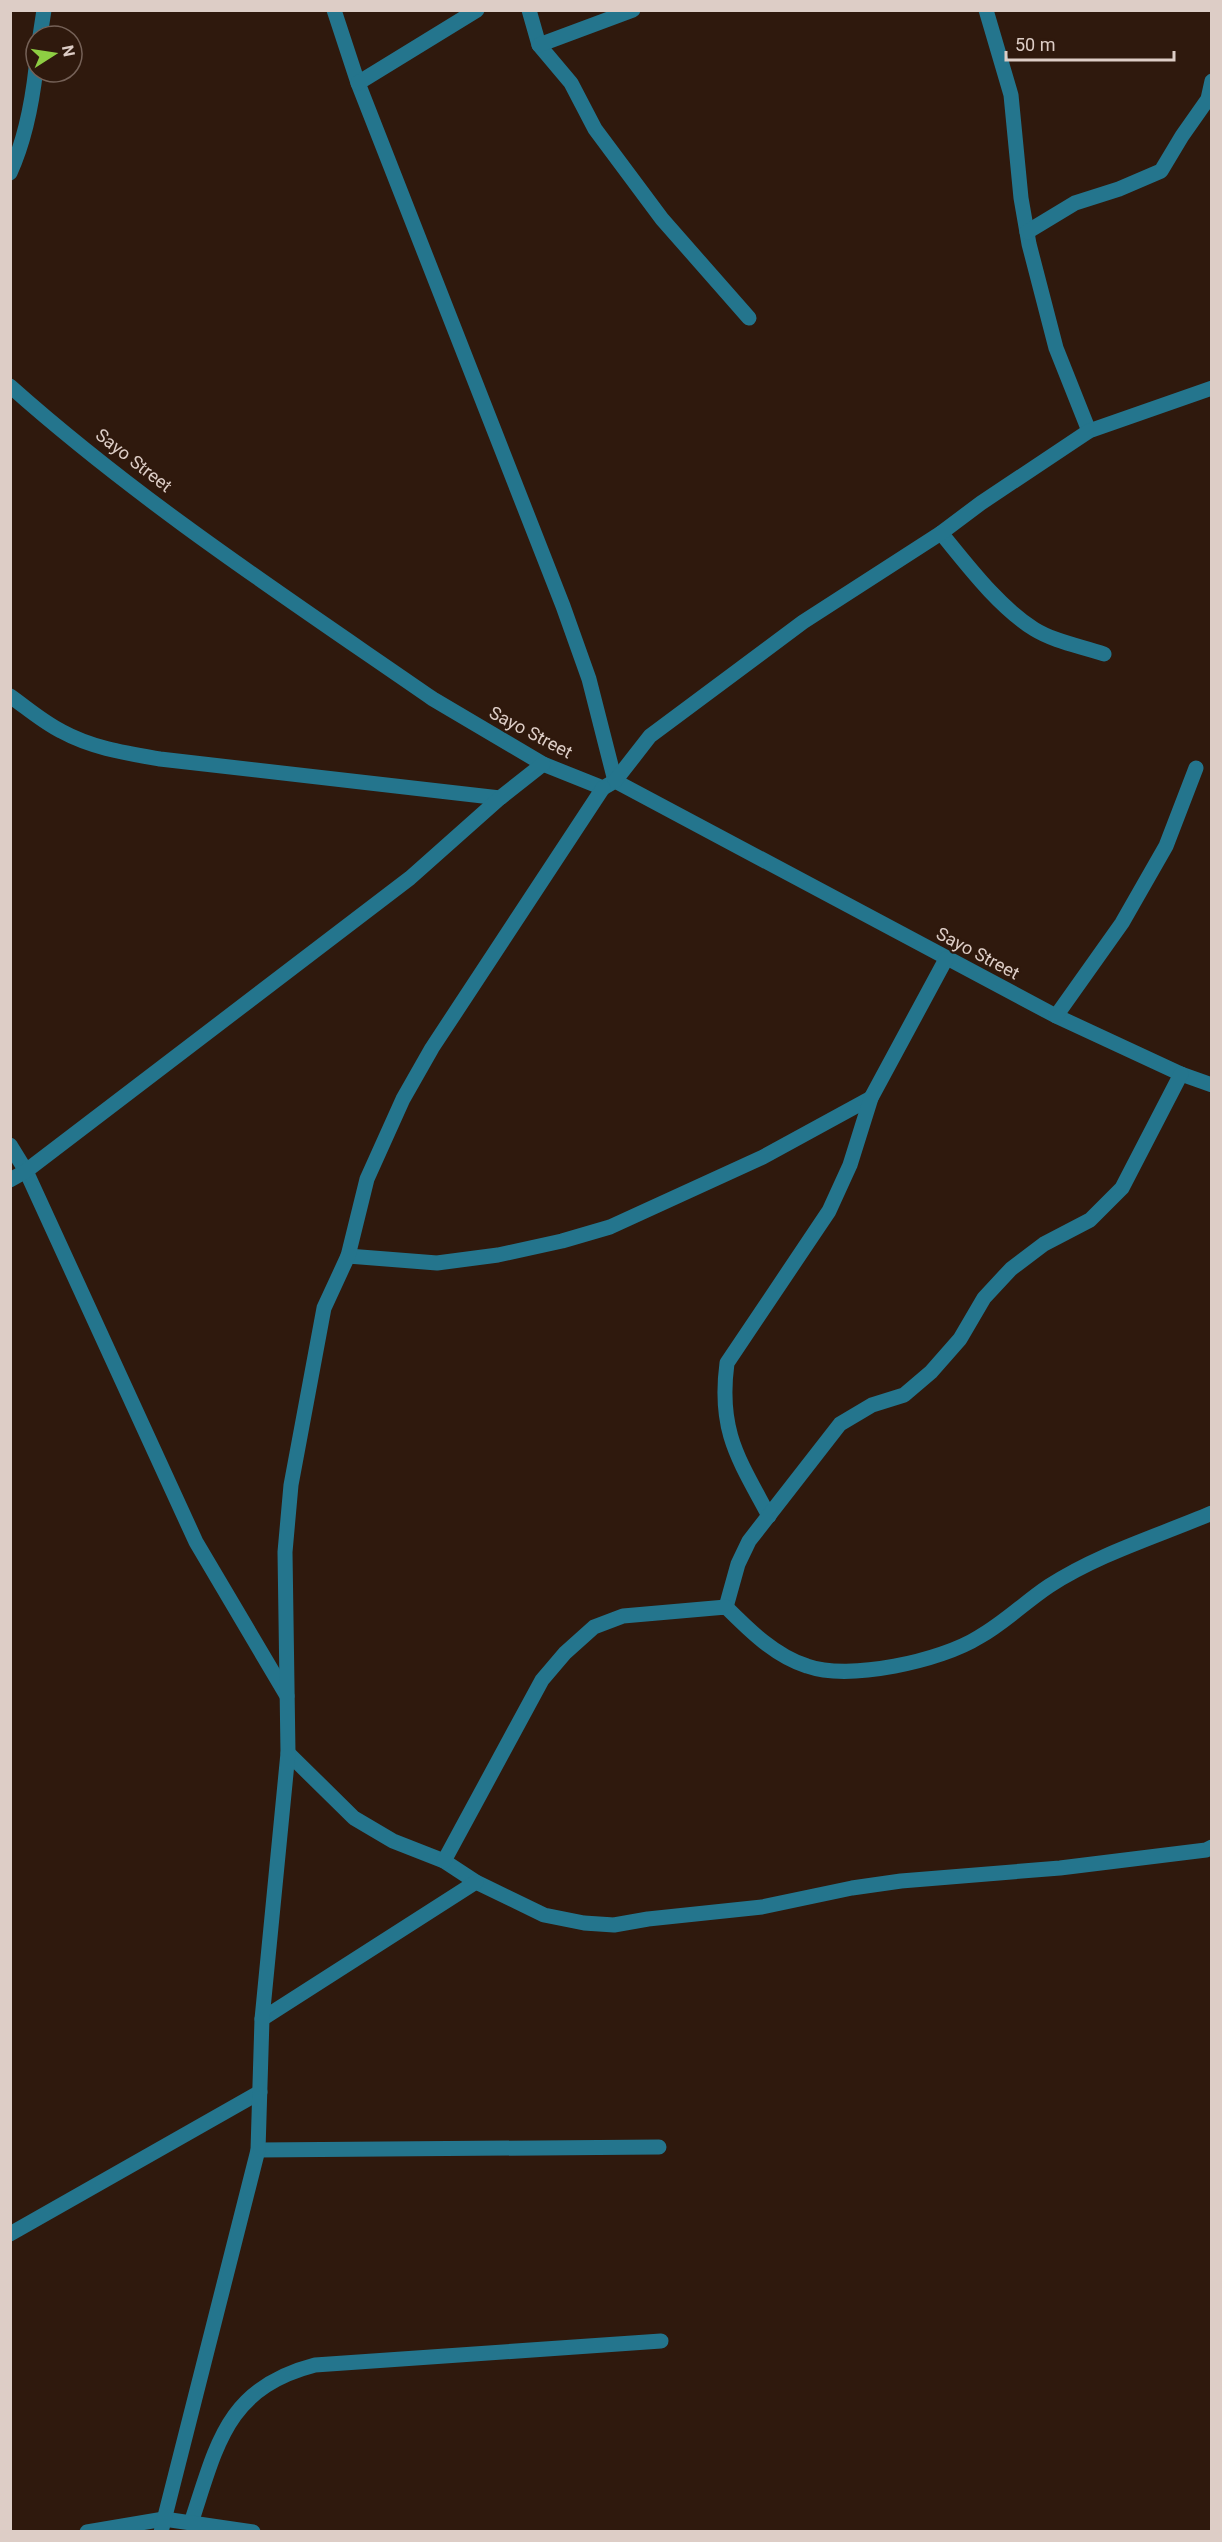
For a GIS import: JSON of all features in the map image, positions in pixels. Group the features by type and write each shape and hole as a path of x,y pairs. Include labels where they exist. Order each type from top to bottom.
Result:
{"street":[{"path":"334,10 358,83 563,606 589,679 609,784"},
{"path":"358,83 477,10"},
{"path":"530,10 539,45 571,83 596,129 662,219 749,318"},
{"path":"539,45 633,10"},
{"path":"986,10 1011,95 1021,198 1027,232 1056,348 1089,431"},
{"path":"1027,232 1075,203 1119,189 1161,171 1208,99 1212,81"},
{"path":"10,173 18,155 34,84"},
{"name":"Sayo Street","path":"10,386 40,413 211,544 433,699 543,764 609,784 1056,1016 1181,1074 1212,1085"},
{"path":"163,2525 258,2150 262,2019 288,1753 285,1552 291,1485 324,1308 348,1256 367,1179 403,1099 432,1048 609,784 650,736 803,622 941,533 981,503 1089,431 1212,388"},
{"path":"941,533 994,593 1034,629 1065,642 1104,654"},
{"path":"10,696 60,731 92,745 114,751 160,759 500,798"},
{"path":"10,1180 26,1171 410,878 500,798 543,764"},
{"path":"1056,1016 1122,923 1166,846 1196,768"},
{"path":"769,1516 736,1454 726,1424 723,1392 727,1363 829,1211 850,1166 871,1098 946,959"},
{"path":"726,1607 738,1564 749,1541 840,1424 872,1405 904,1395 931,1372 960,1339 984,1298 1011,1269 1044,1244 1090,1220 1122,1188 1181,1074"},
{"path":"348,1256 437,1263 498,1255 610,1227 763,1157 871,1098"},
{"path":"10,1145 26,1171 196,1542 288,1697"},
{"path":"444,1862 542,1680 565,1653 594,1627 623,1616 726,1607 754,1634 784,1655 806,1666 837,1673 901,1664 937,1655 977,1639 1049,1586 1102,1558 1212,1513"},
{"path":"288,1753 354,1818 393,1841 444,1862 477,1882 544,1915 584,1923 614,1926 648,1919 762,1907 852,1888 901,1881 1060,1868 1209,1849 1212,1866"},
{"path":"262,2019 477,1882"},
{"path":"10,2234 260,2092"},
{"path":"258,2150 659,2147"},
{"path":"191,2523 214,2452 227,2426 242,2404 250,2397 291,2372 315,2365 661,2341"},
{"path":"87,2532 191,2523 253,2532"}]}
